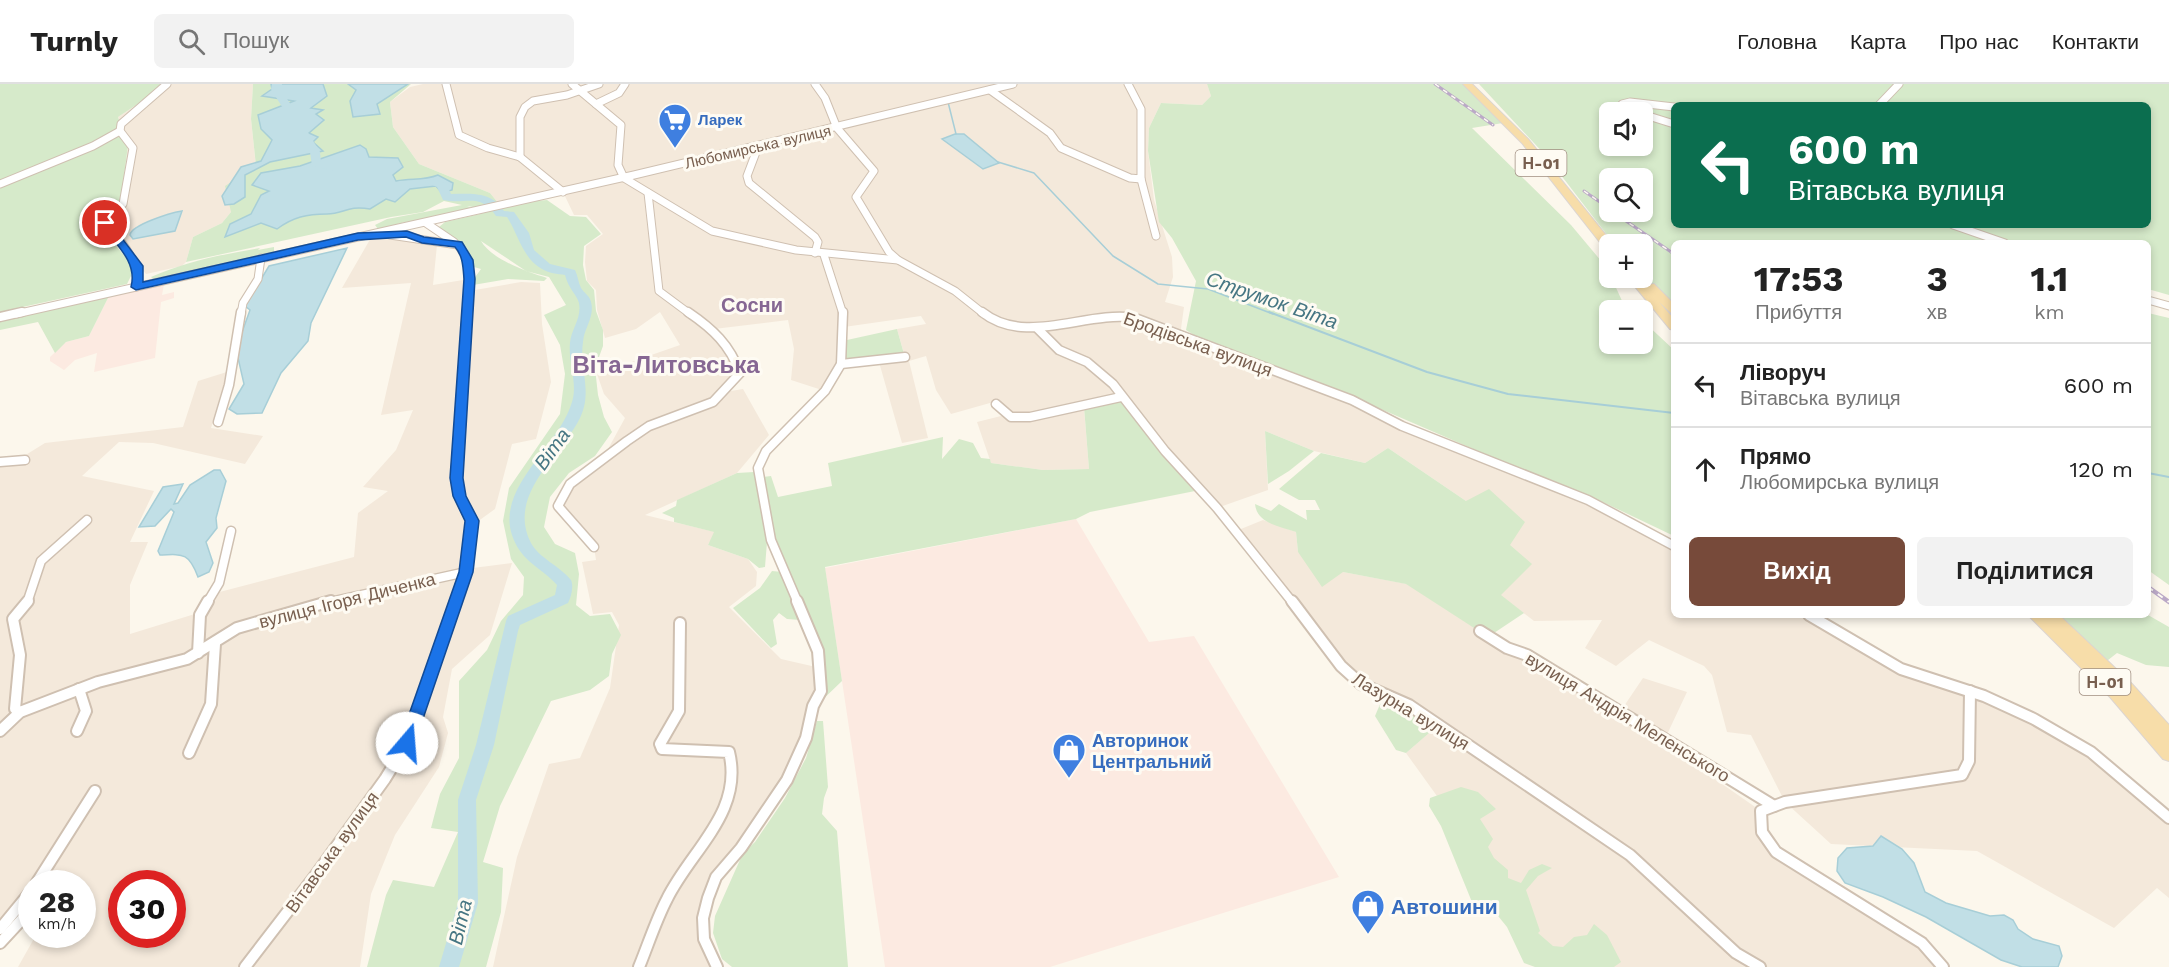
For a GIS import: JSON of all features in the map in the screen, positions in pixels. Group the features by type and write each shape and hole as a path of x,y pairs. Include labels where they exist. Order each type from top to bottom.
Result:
{"main road":[{"name":"Н-01","path":"1467,84 1488,101 1522,139 1599,234"},
{"name":"Н-01","path":"1478,84 1547,157 1606,234"},
{"path":"1642,288 1671,322"},
{"path":"1653,288 1671,307"},
{"name":"Н-01","path":"2038,618 2115,692 2169,754"},
{"name":"Н-01","path":"2053,618 2127,688 2169,736"}],"street":[{"path":"0,184 93,146 120,131 127,116 167,84"},
{"path":"446,84 459,135 488,148 520,157 563,192"},
{"path":"572,84 621,125 618,165 624,178"},
{"path":"520,157 520,117 525,107 539,99 582,91 598,84"},
{"path":"596,104 619,93 625,84"},
{"path":"815,84 825,98 837,128 874,171 856,197 889,252 898,260"},
{"name":"Любомирська вулиця","path":"426,223 758,147 1013,84"},
{"path":"1128,84 1141,109 1143,164 1141,178 1156,236"},
{"path":"1882,102 1899,84"},
{"path":"990,90 1019,114 1050,134 1055,145 1130,178 1141,178"},
{"path":"1653,106 1671,109"},
{"path":"1653,108 1671,110"},
{"path":"1653,117 1671,123"},
{"path":"120,131 133,148 126,195 123,204 102,219 138,266 140,275 136,287"},
{"path":"717,967 705,939 703,918 708,898 716,877 741,848 787,780 806,738 813,706 821,691 819,651 771,540 758,468 766,451 825,391 841,364 843,312 820,254 818,242 815,237 749,183 747,176 758,147"},
{"name":"Бродівська вулиця","path":"624,178 700,226 712,231 769,246 820,254 898,260 955,291 988,317 1037,328 1116,315 1135,318 1176,336 1352,400 1402,426 1588,500 1671,544"},
{"path":"594,547 558,506 570,484 649,426 712,402 740,374 727,342 714,329 659,291 648,193"},
{"path":"0,317 426,223 458,244"},
{"path":"1962,228 1996,240"},
{"path":"358,237 407,234 422,240 458,244"},
{"name":"Вітавська вулиця","path":"245,967 386,779 407,743 466,572 472,521 459,496 456,478 470,273 468,260 458,244"},
{"path":"218,423 229,384 234,344 243,303 258,279 261,258"},
{"path":"2151,301 2169,306"},
{"name":"Лазурна вулиця","path":"1037,328 1059,350 1098,370 1165,452 1217,508 1341,666 1361,684 1409,705 1630,855 1736,953 1760,967"},
{"path":"841,364 905,357"},
{"path":"996,404 1011,417 1030,417 1121,397"},
{"path":"0,462 25,460"},
{"path":"20,712 15,709 20,655 13,619 27,604 41,561 87,520"},
{"path":"198,653 200,615 219,583 231,531"},
{"name":"вулиця Ігоря Диченка","path":"0,730 20,712 79,689 187,659 215,644 237,628 318,604 466,572"},
{"path":"1814,618 1901,669 1970,691 2034,719 2091,752 2169,818"},
{"path":"639,967 667,898 717,822 730,797 733,768 729,752 662,749 660,744 679,711 680,623"},
{"name":"вулиця Андрія Меленського","path":"1480,631 1507,648 1537,661 1774,806"},
{"path":"189,753 211,704 215,644"},
{"path":"77,731 86,711 79,689"},
{"path":"1943,967 1922,943 1894,926 1890,921 1782,857 1767,844 1759,828 1761,811 1785,802 1962,775 1969,761 1970,691"},
{"path":"45,870 95,791"},
{"path":"0,929 18,907"},
{"path":"0,943 18,924"}],"shaded area":[{"path":"168,84 253,84 251,119 256,167 231,212 222,223 193,237 186,262 182,266 146,274 100,214 121,200 128,145 118,117"},
{"path":"423,84 1207,84 1211,96 1202,105 1161,103 1149,128 1148,151 1154,200 1172,257 1173,277 1165,302 1184,307 1180,336 1267,368 1402,426 1588,500 1671,544 1671,618 1814,618 1868,652 1970,691 2091,752 2169,818 2169,898 2157,888 2114,928 1977,851 1831,844 1785,802 1751,735 1727,732 1712,675 1704,666 1649,640 1616,666 1585,648 1602,620 1534,621 1500,595 1510,545 1466,501 1388,448 1365,463 1314,451 1265,431 1268,490 1217,508 1196,486 1084,408 1089,469 1043,470 991,463 977,422 1001,416 997,401 951,414 936,390 926,356 909,361 928,438 902,443 879,362 905,357 897,329 926,324 921,316 844,327 841,364 825,391 791,380 794,349 788,320 714,329 740,373 725,392 743,389 769,435 737,473 645,515 715,532 708,545 748,559 757,572 756,586 729,607 781,659 816,667 821,677 798,756 716,877 703,918 717,967 493,967 517,857 549,764 580,758 610,688 619,625 612,612 593,614 582,562 596,560 594,547 558,506 570,484 602,460 625,418 604,394 597,374 680,345 660,312 636,329 605,338 597,310 596,290 587,281 585,262 586,246 603,234 587,215 574,215 563,192 499,204 490,193 419,164 393,127 390,102 410,87"},
{"path":"407,234 437,245 433,285 469,279 469,291 521,282 540,283 542,324 551,382 536,439 512,444 495,509 477,522 473,568 512,563 490,635 452,669 443,717 448,733 439,767 395,835 371,894 360,967 18,967 29,948 96,948 96,870 18,870 18,921 0,927 0,463 24,456 45,443 183,427 198,381 230,371 211,428 263,436 245,464 153,443 119,442 82,476 154,491 130,542 148,542 130,585 130,634 198,613 212,594 354,557 358,513 388,491 363,487 396,450 413,410 381,415 411,283 342,288 372,236"},
{"path":"164,284 162,295 174,292 174,298 161,302 155,358 94,372 97,353 75,360 64,370 50,361 50,357 66,342 89,336 109,296"},
{"name":"Авторинок Центральний","path":"1076,519 1149,642 1194,636 1339,877 1050,967 885,967 825,568"},
{"path":"1263,520 1296,532 1298,552 1343,572 1407,584 1523,659 1620,712 1643,678 1687,692 1663,743 1761,811 1767,844 1894,926 1942,967 1560,967 1406,753 1438,725 1361,684 1236,531"}],"green space":[{"path":"0,84 168,84 118,117 128,145 121,200 91,221 95,227 99,226 135,268 127,284 0,312"},
{"path":"253,84 411,84 390,102 393,127 419,164 490,193 499,204 547,200 570,216 586,217 601,234 584,246 583,265 586,280 594,290 596,311 603,330 603,346 595,368 598,395 604,417 612,432 595,456 569,473 550,497 544,527 555,544 575,553 579,574 576,605 590,616 610,614 621,635 612,654 609,676 590,690 551,701 500,806 483,862 503,868 501,912 486,967 367,967 386,895 393,880 434,887 458,832 431,828 440,794 459,758 459,681 487,650 501,621 523,595 524,577 511,559 503,521 509,488 560,414 565,374 560,345 544,315 566,305 549,277 528,271 547,278 544,281 508,279 473,285 473,280 481,269 474,267 467,248 439,227 445,222 480,214 479,208 467,206 474,209 378,229 375,225 387,219 462,205 444,201 423,212 391,217 186,262 193,237 222,223 231,212 225,186 256,166 251,119","holes":["481,241 525,270 493,254"]},
{"path":"1207,84 1463,84 1503,123 1472,128 1571,225 1599,258 1599,288 1616,288 1622,300 1599,300 1599,354 1653,354 1653,330 1671,347 1671,535 1588,495 1522,470 1383,410 1197,337 1186,330 1196,281 1172,238 1159,222 1148,151 1149,128 1161,103 1202,105 1211,96"},
{"path":"1479,84 2169,84 2169,295 2151,290 2151,240 1671,240 1671,307 1653,288 1653,234 1606,234 1547,157"},
{"path":"274,247 274,253 219,264 215,268 148,281 153,279 151,277 191,263 232,253"},
{"path":"109,296 89,336 66,342 55,353 38,322 0,330 0,319"},
{"path":"2151,314 2169,318 2169,585 2151,572"},
{"path":"897,329 904,354 845,360 847,340"},
{"path":"1119,399 1195,491 1090,512 1076,519 825,567 842,681 817,705 824,684 788,568 774,539 763,477 771,476 778,497 832,486 828,463 943,437 942,459 959,439 973,443 981,458 990,459 991,463 1043,470 1089,469 1084,407"},
{"path":"1265,431 1314,451 1268,484"},
{"path":"1388,448 1466,501 1489,489 1525,522 1510,545 1532,564 1501,595 1524,613 1488,637 1406,584 1343,572 1322,587 1298,552 1296,532 1270,523 1257,511 1255,504 1271,511 1279,504 1307,520 1306,510 1320,510 1315,500 1299,500 1279,489 1321,453 1365,463"},
{"path":"754,472 767,542 765,567 759,568 748,559 708,545 714,532 674,522 674,518 662,513 676,506 677,500 737,473"},
{"path":"772,571 782,572 800,620 787,619 779,613 773,620 777,644 771,648 733,608 760,588"},
{"path":"2151,617 2169,627 2169,667 2146,665 2117,653 2103,664 2053,618"},
{"path":"1381,702 1410,711 1436,727 1406,753 1396,750 1375,716"},
{"path":"817,721 823,721 828,787 822,814 837,831 848,967 732,967 722,959 713,933 715,916 743,853 755,842 785,798 806,758"},
{"path":"1461,787 1478,792 1496,809 1480,819 1493,839 1488,847 1494,858 1508,870 1508,878 1521,883 1529,870 1542,864 1552,868 1538,876 1526,890 1540,931 1538,933 1553,946 1563,947 1574,937 1587,935 1594,924 1607,935 1621,962 1614,967 1535,967 1524,963 1507,927 1494,911 1488,913 1474,907 1441,826 1429,806 1430,798"}],"water":[{"path":"271,84 323,84 327,96 311,108 323,110 316,114 324,120 309,133 318,137 313,142 323,151 270,162 245,175 245,197 234,204 225,205 222,196 241,167 261,161 272,140 261,129 258,115 294,101 262,96 272,89"},
{"path":"348,84 408,84 377,104 380,114 353,117 350,101 356,90"},
{"path":"955,134 964,134 999,163 983,169 942,139"},
{"path":"360,145 366,149 369,157 398,158 403,167 393,175 396,181 438,175 453,183 452,190 442,193 436,186 410,189 395,202 386,199 370,209 356,208 333,214 307,216 295,219 277,229 261,223 225,237 230,224 251,214 261,195 269,191 252,185 261,173 300,166"},
{"path":"182,211 175,231 133,239 130,235 137,227"},
{"path":"347,248 311,323 308,341 281,373 262,413 237,414 229,409 244,384 236,349 250,310 245,306 269,266"},
{"path":"214,470 220,470 226,481 216,518 217,528 206,542 213,563 209,572 198,577 192,563 185,557 160,555 158,551 174,512 171,509 155,526 139,527 163,487 183,484 174,504 178,503 190,485"},
{"path":"1881,836 1902,849 1914,863 1925,892 1946,903 1990,916 2004,915 2013,920 2018,929 2033,939 2059,946 2062,956 2058,967 2022,967 2001,960 1926,917 1845,883 1837,871 1838,858 1847,848 1873,846"}],"waterway":[{"name":"Віта","path":"277,84 276,89 315,152 316,164 332,169"},
{"name":"Струмок Віта","path":"948,102 956,134"},
{"name":"Струмок Віта","path":"998,162 1034,173 1113,256 1158,284 1208,289 1273,314"},
{"name":"Віта","path":"431,182 442,185 447,198 477,197 490,202 500,214 510,214 523,233 529,251 546,267 571,273 574,287 585,301 585,317 576,345 580,400 574,418 526,486 519,504 517,523 527,550 565,584 562,599 514,621 510,631 485,745 467,800 468,903 449,967"},
{"name":"Струмок Віта","path":"1269,312 1427,372 1508,394 1671,413"},
{"name":"Струмок Віта","path":"2151,474 2169,477"}],"railway":[{"path":"1435,84 1493,125"},
{"path":"1584,191 1599,201"},
{"path":"1628,222 1671,252"},
{"path":"2151,589 2169,602"}],"place":[{"name":"Ларек","path":"675,149"},
{"name":"Авторинок Центральний","path":"1069,779"},
{"name":"Автошини","path":"1368,935"}],"district":[{"name":"Сосни","path":"752,305"},
{"name":"Віта-Литовська","path":"666,365"}],"route":[{"path":"105,223 138,266 140,275 136,287 358,237 407,234 422,240 458,244 463,250 468,260 470,273 456,478 459,496 472,521 466,572 407,743"}]}
